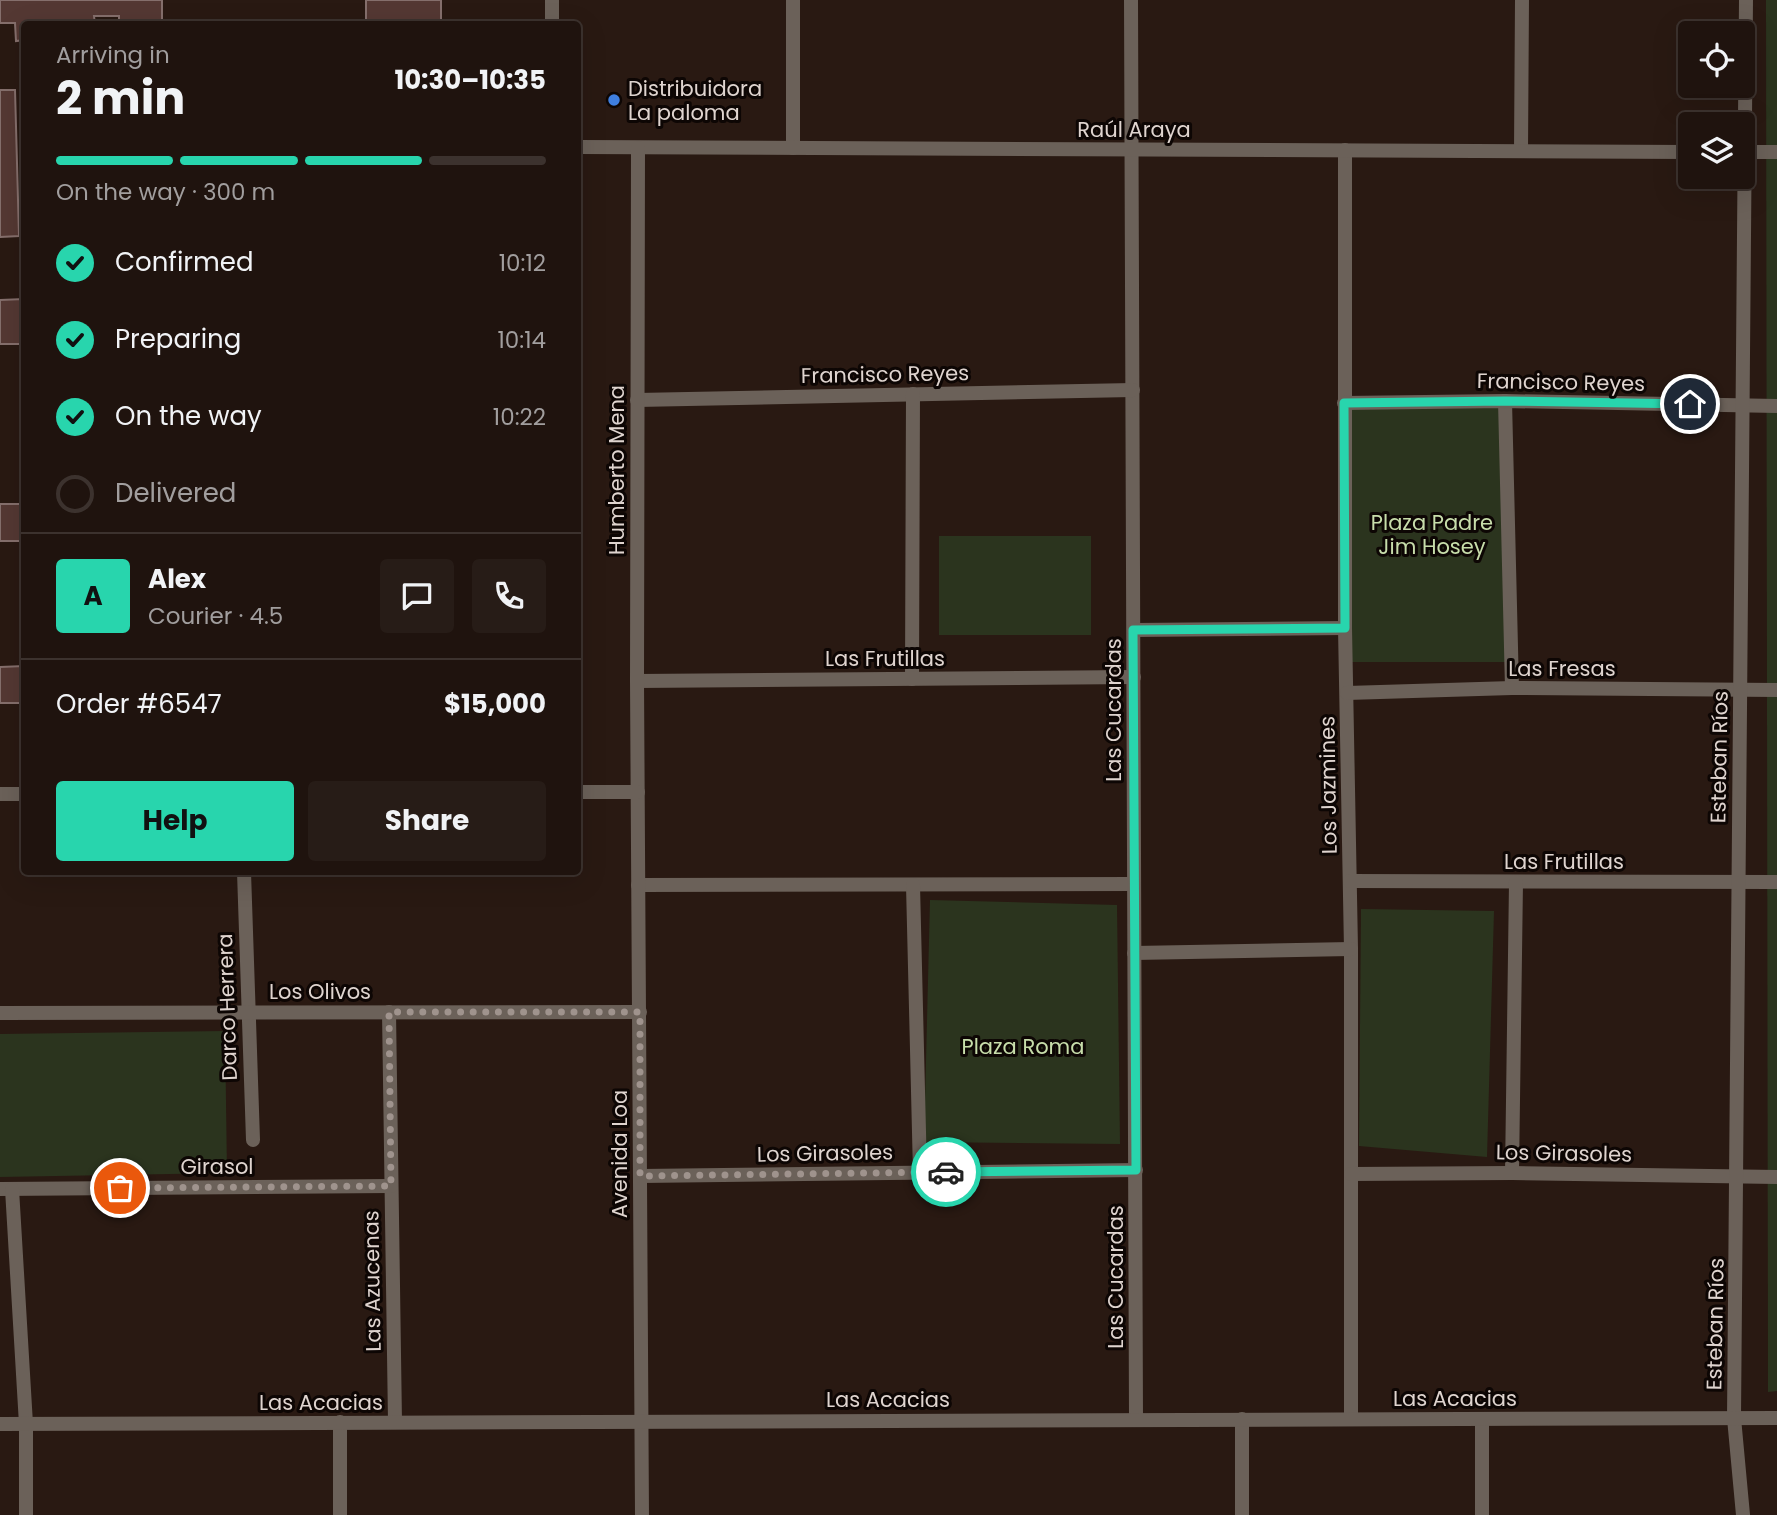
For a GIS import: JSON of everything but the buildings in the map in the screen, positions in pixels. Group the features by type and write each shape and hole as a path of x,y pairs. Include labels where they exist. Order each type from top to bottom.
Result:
{"street":[{"path":"552,0 552,21"},
{"path":"793,0 793,148"},
{"name":"Las Cucardas","path":"1131,0 1136,1420"},
{"path":"1521,151 1522,0"},
{"name":"Esteban Ríos","path":"1745,112 1746,0"},
{"name":"Raúl Araya","path":"581,148 1678,152"},
{"name":"Humberto Mena","path":"638,148 638,792"},
{"name":"Los Jazmines","path":"1345,150 1345,628 1351,949 1351,1419"},
{"path":"1755,152 1777,152"},
{"name":"Esteban Ríos","path":"1743,1515 1734,1418 1744,189"},
{"name":"Francisco Reyes","path":"637,400 1133,390"},
{"path":"912,678 913,394"},
{"path":"1505,401 1511,688"},
{"name":"Francisco Reyes","path":"1344,403 1505,401 1777,406"},
{"path":"1133,630 1345,628"},
{"name":"Las Frutillas","path":"637,681 1134,677"},
{"name":"Las Fresas","path":"1347,693 1511,688 1777,690"},
{"path":"581,792 638,792"},
{"name":"Avenida Loa","path":"638,792 642,1515"},
{"path":"0,794 21,794"},
{"name":"Darco Herrera","path":"243,875 253,1140"},
{"name":"Las Frutillas","path":"1350,881 1777,882"},
{"path":"1512,1173 1516,882"},
{"path":"638,885 1134,884"},
{"path":"913,885 920,1173"},
{"path":"1135,953 1351,949"},
{"name":"Las Azucenas","path":"389,1012 395,1422"},
{"name":"Los Olivos","path":"0,1013 640,1012"},
{"name":"Los Girasoles","path":"640,1176 1136,1170"},
{"name":"Los Girasoles","path":"1351,1174 1512,1173 1777,1177"},
{"name":"Girasol","path":"6,1189 391,1186"},
{"path":"6,1189 26,1424 26,1515"},
{"name":"Las Acacias","path":"0,1424 1777,1418"},
{"path":"1242,1419 1242,1515"},
{"path":"1482,1419 1482,1515"},
{"path":"340,1422 340,1515"}],"green space":[{"path":"1766,0 1777,0 1777,1391 1768,1392"},
{"name":"Plaza Padre Jim Hosey","path":"1352,406 1512,407 1513,662 1352,662"},
{"path":"939,536 1091,536 1091,635 939,635"},
{"name":"Plaza Roma","path":"930,900 1117,905 1120,1144 924,1142"},
{"path":"1361,909 1494,911 1487,1157 1359,1146"},
{"path":"225,1031 227,1173 0,1177 0,1034"}],"way so far":[{"path":"120,1188 391,1186 389,1012 640,1012 640,1176 946,1172"}],"place":[{"name":"Distribuidora La paloma","path":"614,100"}],"route":[{"path":"946,1172 1136,1170 1133,630 1345,628 1344,403 1505,401 1690,404"}]}
